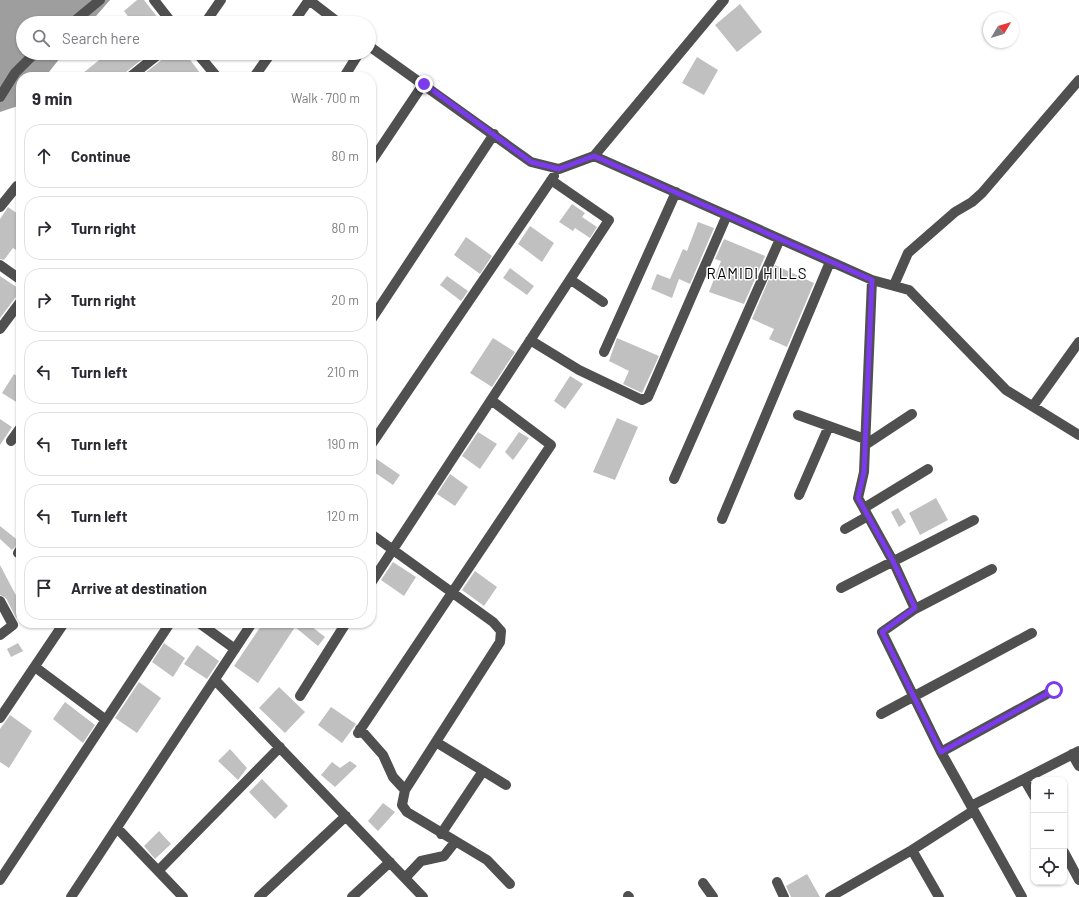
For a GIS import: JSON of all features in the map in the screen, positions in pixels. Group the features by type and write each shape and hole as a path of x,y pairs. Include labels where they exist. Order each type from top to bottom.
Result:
{"street":[{"path":"81,16 100,0"},
{"path":"154,0 167,16"},
{"path":"210,16 221,0"},
{"path":"298,16 309,0 330,16"},
{"path":"376,438 559,169 594,156 724,0"},
{"path":"376,51 531,162 559,169"},
{"path":"17,72 28,60"},
{"path":"136,72 151,60"},
{"path":"204,60 213,72"},
{"path":"258,72 266,60"},
{"path":"347,72 355,60"},
{"path":"0,97 16,73"},
{"path":"894,285 908,253 954,212 972,202 982,192 1079,80"},
{"path":"376,155 424,84"},
{"path":"376,312 494,134"},
{"path":"594,156 872,280 909,290 1006,390 1079,435"},
{"path":"376,575 609,220 551,180"},
{"path":"0,207 16,187"},
{"path":"604,352 676,192"},
{"path":"530,340 579,370 642,400 648,397 727,215"},
{"path":"674,479 780,239"},
{"path":"722,519 830,262"},
{"path":"0,265 16,276"},
{"path":"570,280 603,302"},
{"path":"872,280 864,472 858,498 893,561 915,608"},
{"path":"0,329 16,308"},
{"path":"1034,406 1079,342"},
{"path":"405,790 392,776 383,755 359,731 552,445 491,400"},
{"path":"865,442 912,414"},
{"path":"798,415 829,426 865,442"},
{"path":"799,495 829,426"},
{"path":"11,441 16,434"},
{"path":"845,529 866,512 928,470"},
{"path":"841,588 974,520"},
{"path":"376,538 493,622 501,631 500,642 405,790 402,805 407,812 441,834 487,860 510,884"},
{"path":"992,569 915,608 882,632 941,752 1022,897"},
{"path":"0,601 13,625 0,635"},
{"path":"0,718 61,628"},
{"path":"0,880 167,628"},
{"path":"207,628 235,649"},
{"path":"71,897 249,628"},
{"path":"300,696 343,628"},
{"path":"881,714 1032,633"},
{"path":"35,667 106,720"},
{"path":"214,680 423,897"},
{"path":"941,752 1054,690"},
{"path":"436,742 506,784"},
{"path":"158,871 280,747"},
{"path":"830,897 912,850 972,809 1024,779 1076,752 1079,766"},
{"path":"441,834 483,771"},
{"path":"1024,779 1031,791"},
{"path":"259,897 346,816"},
{"path":"117,828 183,897"},
{"path":"405,878 421,861 444,856 455,842"},
{"path":"912,850 939,897"},
{"path":"1067,858 1079,880"},
{"path":"352,897 390,862"},
{"path":"777,882 784,897"},
{"path":"702,883 713,897"}],"shaded area":[{"path":"0,0 110,0 96,16 16,16 16,60 58,60 49,72 16,72 16,107 0,112"}],"building":[{"path":"137,0 144,0 157,16 128,16 124,11"},
{"path":"740,4 762,32 737,52 715,25"},
{"path":"697,57 718,70 704,95 682,83"},
{"path":"99,60 141,60 126,72 84,72"},
{"path":"161,60 190,60 199,72 146,72"},
{"path":"572,204 585,213 582,217 597,227 590,238 575,228 573,231 559,222"},
{"path":"8,207 16,213 16,250 13,248 4,260 0,259 0,219"},
{"path":"698,222 714,228 690,284 679,279 672,298 651,289 657,274 670,279 683,249 687,251"},
{"path":"530,226 554,243 542,262 518,244"},
{"path":"466,237 492,256 480,274 454,255"},
{"path":"724,239 765,256 744,304 709,292 721,261 715,259"},
{"path":"775,265 814,283 787,347 769,339 774,329 752,319"},
{"path":"510,268 534,286 527,295 503,278"},
{"path":"0,276 16,287 16,297 0,318"},
{"path":"447,276 468,291 461,301 440,285"},
{"path":"493,338 515,352 492,387 470,373"},
{"path":"617,338 659,356 642,393 623,384 629,371 609,361"},
{"path":"14,374 16,375 16,402 2,393"},
{"path":"570,376 583,384 565,409 554,401"},
{"path":"617,418 638,427 615,480 593,472"},
{"path":"0,419 12,427 0,445"},
{"path":"478,432 497,444 480,469 462,456"},
{"path":"519,432 529,438 513,460 505,452"},
{"path":"376,459 400,475 393,485 376,473"},
{"path":"450,474 468,487 455,506 437,494"},
{"path":"936,498 948,520 920,535 909,513"},
{"path":"898,508 906,522 899,527 891,512"},
{"path":"0,526 16,539 16,546 12,550 0,539"},
{"path":"393,562 416,577 404,596 381,580"},
{"path":"0,565 16,595 16,618 6,598 0,595"},
{"path":"475,571 497,587 484,606 462,590"},
{"path":"260,628 294,628 258,683 234,666"},
{"path":"296,628 313,628 325,637 318,646"},
{"path":"18,643 23,651 11,657 7,649"},
{"path":"164,643 185,658 173,677 152,662"},
{"path":"197,645 219,661 207,679 184,664"},
{"path":"139,682 161,698 137,733 115,718"},
{"path":"279,687 305,712 285,733 259,708"},
{"path":"65,702 95,725 83,743 53,719"},
{"path":"331,707 356,724 342,743 318,725"},
{"path":"10,715 32,731 9,768 0,762 0,729"},
{"path":"230,749 247,768 238,780 218,761"},
{"path":"350,761 357,766 335,787 321,775 332,762 340,768"},
{"path":"262,779 288,806 275,819 249,792"},
{"path":"383,803 395,812 378,831 368,821"},
{"path":"159,831 171,844 155,859 144,846"},
{"path":"807,874 820,897 791,897 786,886"}],"district":[{"name":"RAMIDI HILLS","path":"757,274"}],"route":[{"path":"424,84 531,162 559,169 594,156 872,280 864,472 858,498 893,561 915,608 882,632 941,752 1054,690"}]}
